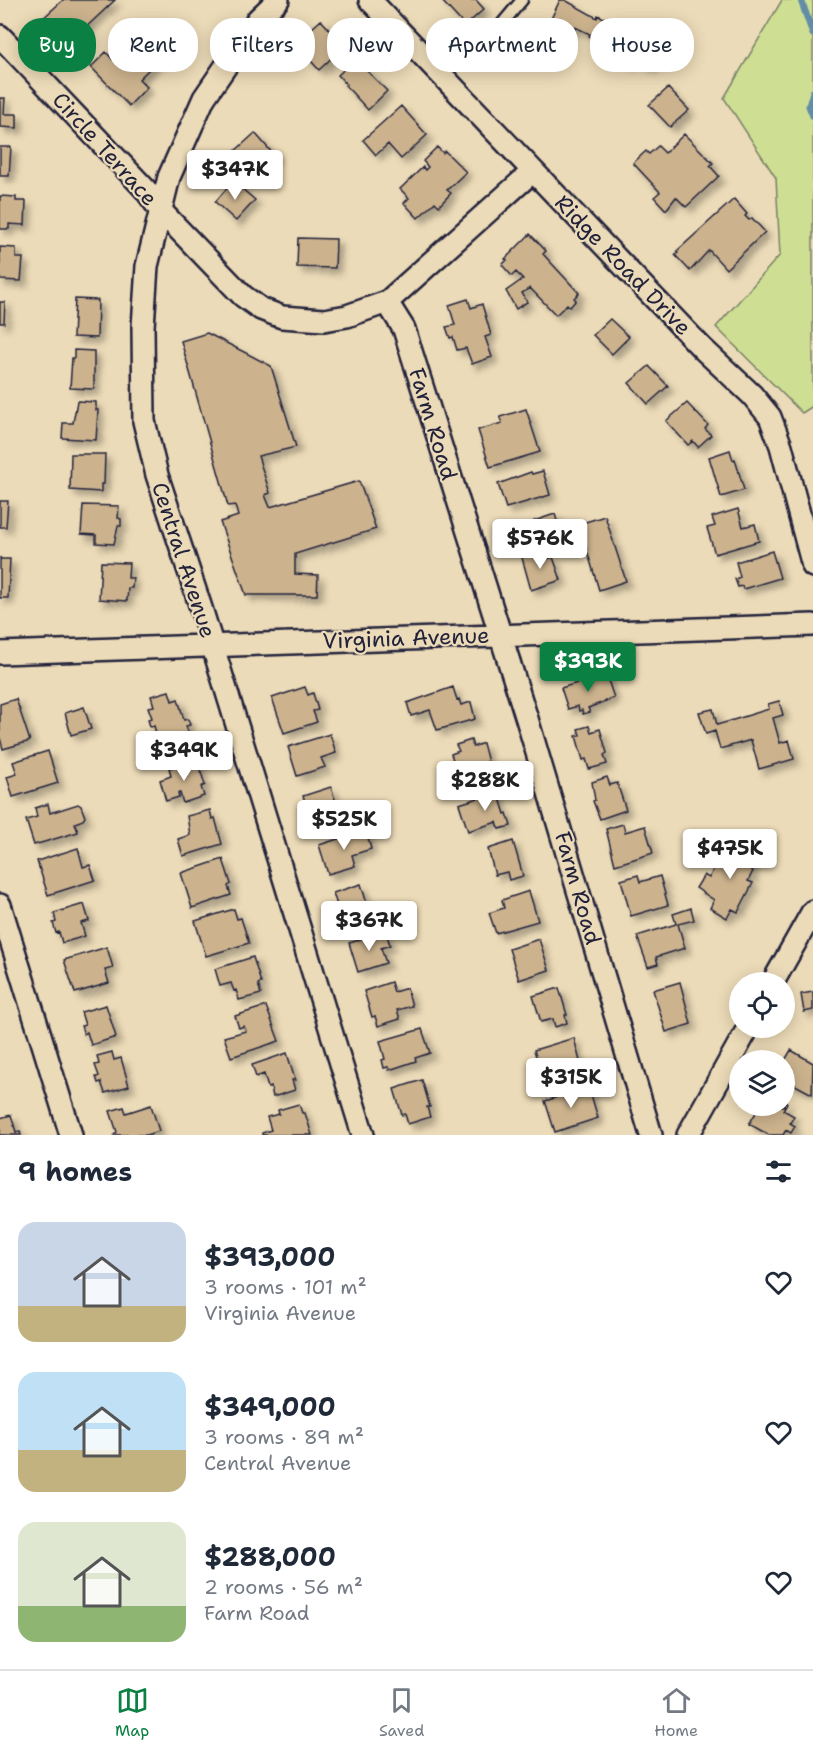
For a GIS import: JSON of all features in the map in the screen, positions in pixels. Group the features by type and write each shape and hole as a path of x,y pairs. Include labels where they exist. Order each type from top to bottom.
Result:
{"street":[{"name":"Central Avenue","path":"278,0 258,19 204,98 169,177 147,266 143,327 144,421 157,475 212,645 363,1135"},
{"name":"Ridge Road Drive","path":"370,0 426,59"},
{"name":"Circle Terrace","path":"0,36 145,189 161,211 243,296 261,309 282,317 324,320 347,316 387,302 532,171"},
{"name":"Ridge Road Drive","path":"438,72 702,348 752,395 770,417 781,446 813,566"},
{"name":"Farm Road","path":"387,302 404,329 549,789 651,1135"},
{"name":"Virginia Avenue","path":"0,653 813,624"},
{"path":"0,905 71,1135"},
{"path":"779,972 813,911"},
{"path":"688,1135 742,1038"}],"lane":[{"path":"507,18 522,0"}],"green space":[{"path":"782,0 813,0 813,406 802,413 716,327 780,255 776,178 724,98"}],"building":[{"path":"63,0 115,0 96,18 43,18"},
{"path":"441,0 476,0 484,9 474,18 458,18"},
{"path":"560,0 565,0 597,18 590,18 590,34 578,28 578,18 551,18"},
{"path":"321,20 327,27 327,62 319,70 315,65 315,25"},
{"path":"106,52 108,72 146,72 139,79 147,87 129,106 96,72 96,62"},
{"path":"341,72 368,72 387,91 368,110 338,75"},
{"path":"668,88 689,110 670,127 649,105"},
{"path":"0,98 5,98 4,114 17,114 17,128 0,127"},
{"path":"401,106 427,135 401,159 388,144 376,155 363,140"},
{"path":"255,133 274,155 254,174 234,152"},
{"path":"684,134 713,163 710,166 719,176 686,207 676,197 666,210 654,197 660,192 633,163 646,151 649,154 658,146 665,153"},
{"path":"0,147 11,147 9,176 0,176"},
{"path":"437,147 443,153 445,151 466,172 447,190 451,193 439,206 435,202 418,218 404,203 409,198 400,189 423,167 425,170 428,167 423,161"},
{"path":"233,181 255,200 236,221 215,202"},
{"path":"0,196 16,197 16,201 26,201 25,225 9,224 9,229 0,229"},
{"path":"734,199 747,214 745,216 749,220 752,218 765,232 726,269 709,250 690,271 675,255 677,251"},
{"path":"530,234 546,251 543,254 579,293 570,307 567,304 556,315 530,288 522,293 527,302 516,309 506,291 523,279 516,272 512,276 502,265"},
{"path":"298,238 336,239 335,268 297,267"},
{"path":"0,247 16,248 16,258 23,258 21,281 0,280"},
{"path":"75,299 98,300 97,338 73,337"},
{"path":"468,299 471,308 482,304 491,335 485,337 492,357 472,364 466,348 457,350 453,337 450,338 446,327 455,325 449,305"},
{"path":"0,302 5,302 4,323 0,323"},
{"path":"610,319 629,337 612,354 593,335"},
{"path":"207,333 271,366 296,447 258,456 270,493 265,495 270,507 359,481 376,529 295,554 295,574 318,575 317,595 246,595 220,522 238,516 235,505 228,506 181,341"},
{"path":"74,350 94,351 94,389 70,388"},
{"path":"649,366 668,386 648,404 629,383"},
{"path":"77,401 96,402 96,410 98,410 96,440 62,438 63,423 73,423"},
{"path":"687,403 708,425 705,429 711,435 698,447 693,441 688,445 666,421"},
{"path":"526,409 540,452 490,467 478,430 502,423 500,417"},
{"path":"730,450 744,490 721,497 709,457"},
{"path":"71,454 105,454 104,484 101,484 101,492 70,490"},
{"path":"543,471 550,495 506,508 498,484 531,472 532,474"},
{"path":"0,501 8,501 6,527 0,527"},
{"path":"83,505 119,506 118,518 121,519 121,526 118,526 114,544 96,543 96,535 81,534"},
{"path":"738,509 743,527 755,524 759,541 715,554 707,528 715,526 712,517"},
{"path":"555,514 561,534 540,541 534,521"},
{"path":"605,516 626,581 599,590 579,524"},
{"path":"537,549 540,561 553,557 561,580 531,590 521,554"},
{"path":"772,551 780,578 743,589 742,586 738,587 735,579 740,577 736,562"},
{"path":"0,557 10,559 8,598 0,598"},
{"path":"101,562 129,563 128,578 133,578 132,588 128,588 127,601 99,599"},
{"path":"606,674 614,698 588,708 590,712 583,714 582,710 579,711 578,706 568,709 561,688"},
{"path":"305,687 308,695 313,693 318,710 313,711 317,722 284,733 272,698"},
{"path":"453,687 461,705 471,702 475,719 437,730 430,710 411,716 407,703"},
{"path":"169,691 172,701 178,699 184,720 188,719 190,725 186,726 192,744 162,753 154,726 150,727 148,719 152,718 148,707 154,706 151,696"},
{"path":"16,699 30,741 3,749 0,738 0,704"},
{"path":"779,701 783,715 773,718 780,743 789,740 794,759 759,769 751,740 720,749 715,731 706,734 699,712 713,709 717,725 769,709 768,704"},
{"path":"84,707 91,729 71,735 65,713"},
{"path":"589,726 591,732 600,729 607,753 604,755 607,764 589,769 586,759 583,760 576,736 580,735 578,729"},
{"path":"330,734 336,753 321,758 325,767 297,776 288,747"},
{"path":"471,740 473,747 483,743 492,778 480,782 477,773 466,777 462,764 455,766 451,754 459,751 456,745"},
{"path":"48,751 58,783 13,797 7,777 17,774 13,762"},
{"path":"197,759 205,785 201,787 204,796 183,803 178,793 179,797 166,801 160,780 171,776 169,768"},
{"path":"607,777 610,785 617,783 626,810 600,819 593,801 595,800 592,782"},
{"path":"331,787 340,815 313,824 303,796"},
{"path":"498,792 511,826 499,829 497,822 468,831 459,804"},
{"path":"48,804 50,813 78,804 85,817 75,823 78,832 34,845 26,820 37,817 35,808"},
{"path":"210,810 212,819 215,818 222,844 183,856 178,839 190,835 187,816"},
{"path":"623,824 625,832 645,826 653,853 615,865 606,829"},
{"path":"366,830 371,849 352,855 355,866 328,874 319,845"},
{"path":"513,841 523,876 509,880 507,872 495,875 488,849"},
{"path":"735,841 758,854 750,869 753,871 748,881 753,883 738,912 732,909 727,918 710,908 714,900 696,888 704,875 709,878 722,853 727,856"},
{"path":"78,848 83,867 90,865 95,880 48,895 37,861"},
{"path":"223,859 231,884 228,886 231,895 192,908 181,873"},
{"path":"638,875 640,882 660,876 668,905 631,916 621,880"},
{"path":"361,884 368,907 376,905 380,918 348,928 344,918 338,917 336,909 338,908 333,893"},
{"path":"529,891 538,921 496,933 489,913 504,908 502,900"},
{"path":"84,904 89,921 81,923 85,936 62,943 53,923 56,922 54,913"},
{"path":"691,908 694,920 678,924 685,948 656,957 658,964 648,967 637,936 676,924 673,914"},
{"path":"234,909 237,919 241,918 249,943 206,956 195,921"},
{"path":"386,932 390,945 381,948 386,963 358,972 349,943"},
{"path":"539,939 549,970 519,980 509,949"},
{"path":"107,947 113,968 105,970 109,983 75,993 64,960"},
{"path":"253,957 261,983 258,984 261,994 239,1000 231,983 220,986 215,969"},
{"path":"391,982 394,992 407,988 412,1006 397,1010 400,1019 378,1026 375,1016 372,1017 364,991"},
{"path":"680,982 691,1024 666,1032 653,990"},
{"path":"559,988 567,1023 555,1027 553,1019 541,1022 533,996"},
{"path":"813,992 813,1010 804,1012 801,994"},
{"path":"106,1005 116,1037 91,1045 87,1032 84,1034 81,1026 85,1025 81,1012"},
{"path":"266,1006 279,1041 231,1057 224,1037 246,1031 244,1026 239,1028 235,1016"},
{"path":"422,1029 430,1053 415,1058 416,1061 389,1070 388,1067 384,1068 382,1060 385,1059 380,1041"},
{"path":"574,1038 583,1073 569,1077 566,1069 542,1076 534,1050"},
{"path":"112,1052 114,1060 121,1058 129,1086 105,1093 101,1082 98,1083 96,1077 99,1076 95,1065 99,1064 97,1056"},
{"path":"795,1052 813,1063 812,1094 795,1085"},
{"path":"287,1053 295,1080 292,1080 295,1090 273,1097 264,1074 256,1077 252,1065"},
{"path":"422,1080 430,1107 427,1107 430,1117 408,1124 405,1114 402,1115 394,1089"},
{"path":"589,1088 598,1118 555,1132 545,1101 555,1098 554,1094 572,1089 574,1093"},
{"path":"299,1104 302,1113 305,1113 312,1135 262,1135 271,1130 267,1117 279,1114 278,1110"},
{"path":"151,1105 159,1131 147,1135 114,1135 117,1132 110,1111 124,1107 126,1113"},
{"path":"11,1115 16,1132 20,1131 21,1135 0,1135 0,1118"},
{"path":"754,1116 794,1116 790,1123 795,1126 791,1133 786,1130 783,1135 769,1135 749,1124"}],"waterway":[{"path":"801,0 813,34"},
{"path":"813,92 809,106 813,116"}]}
